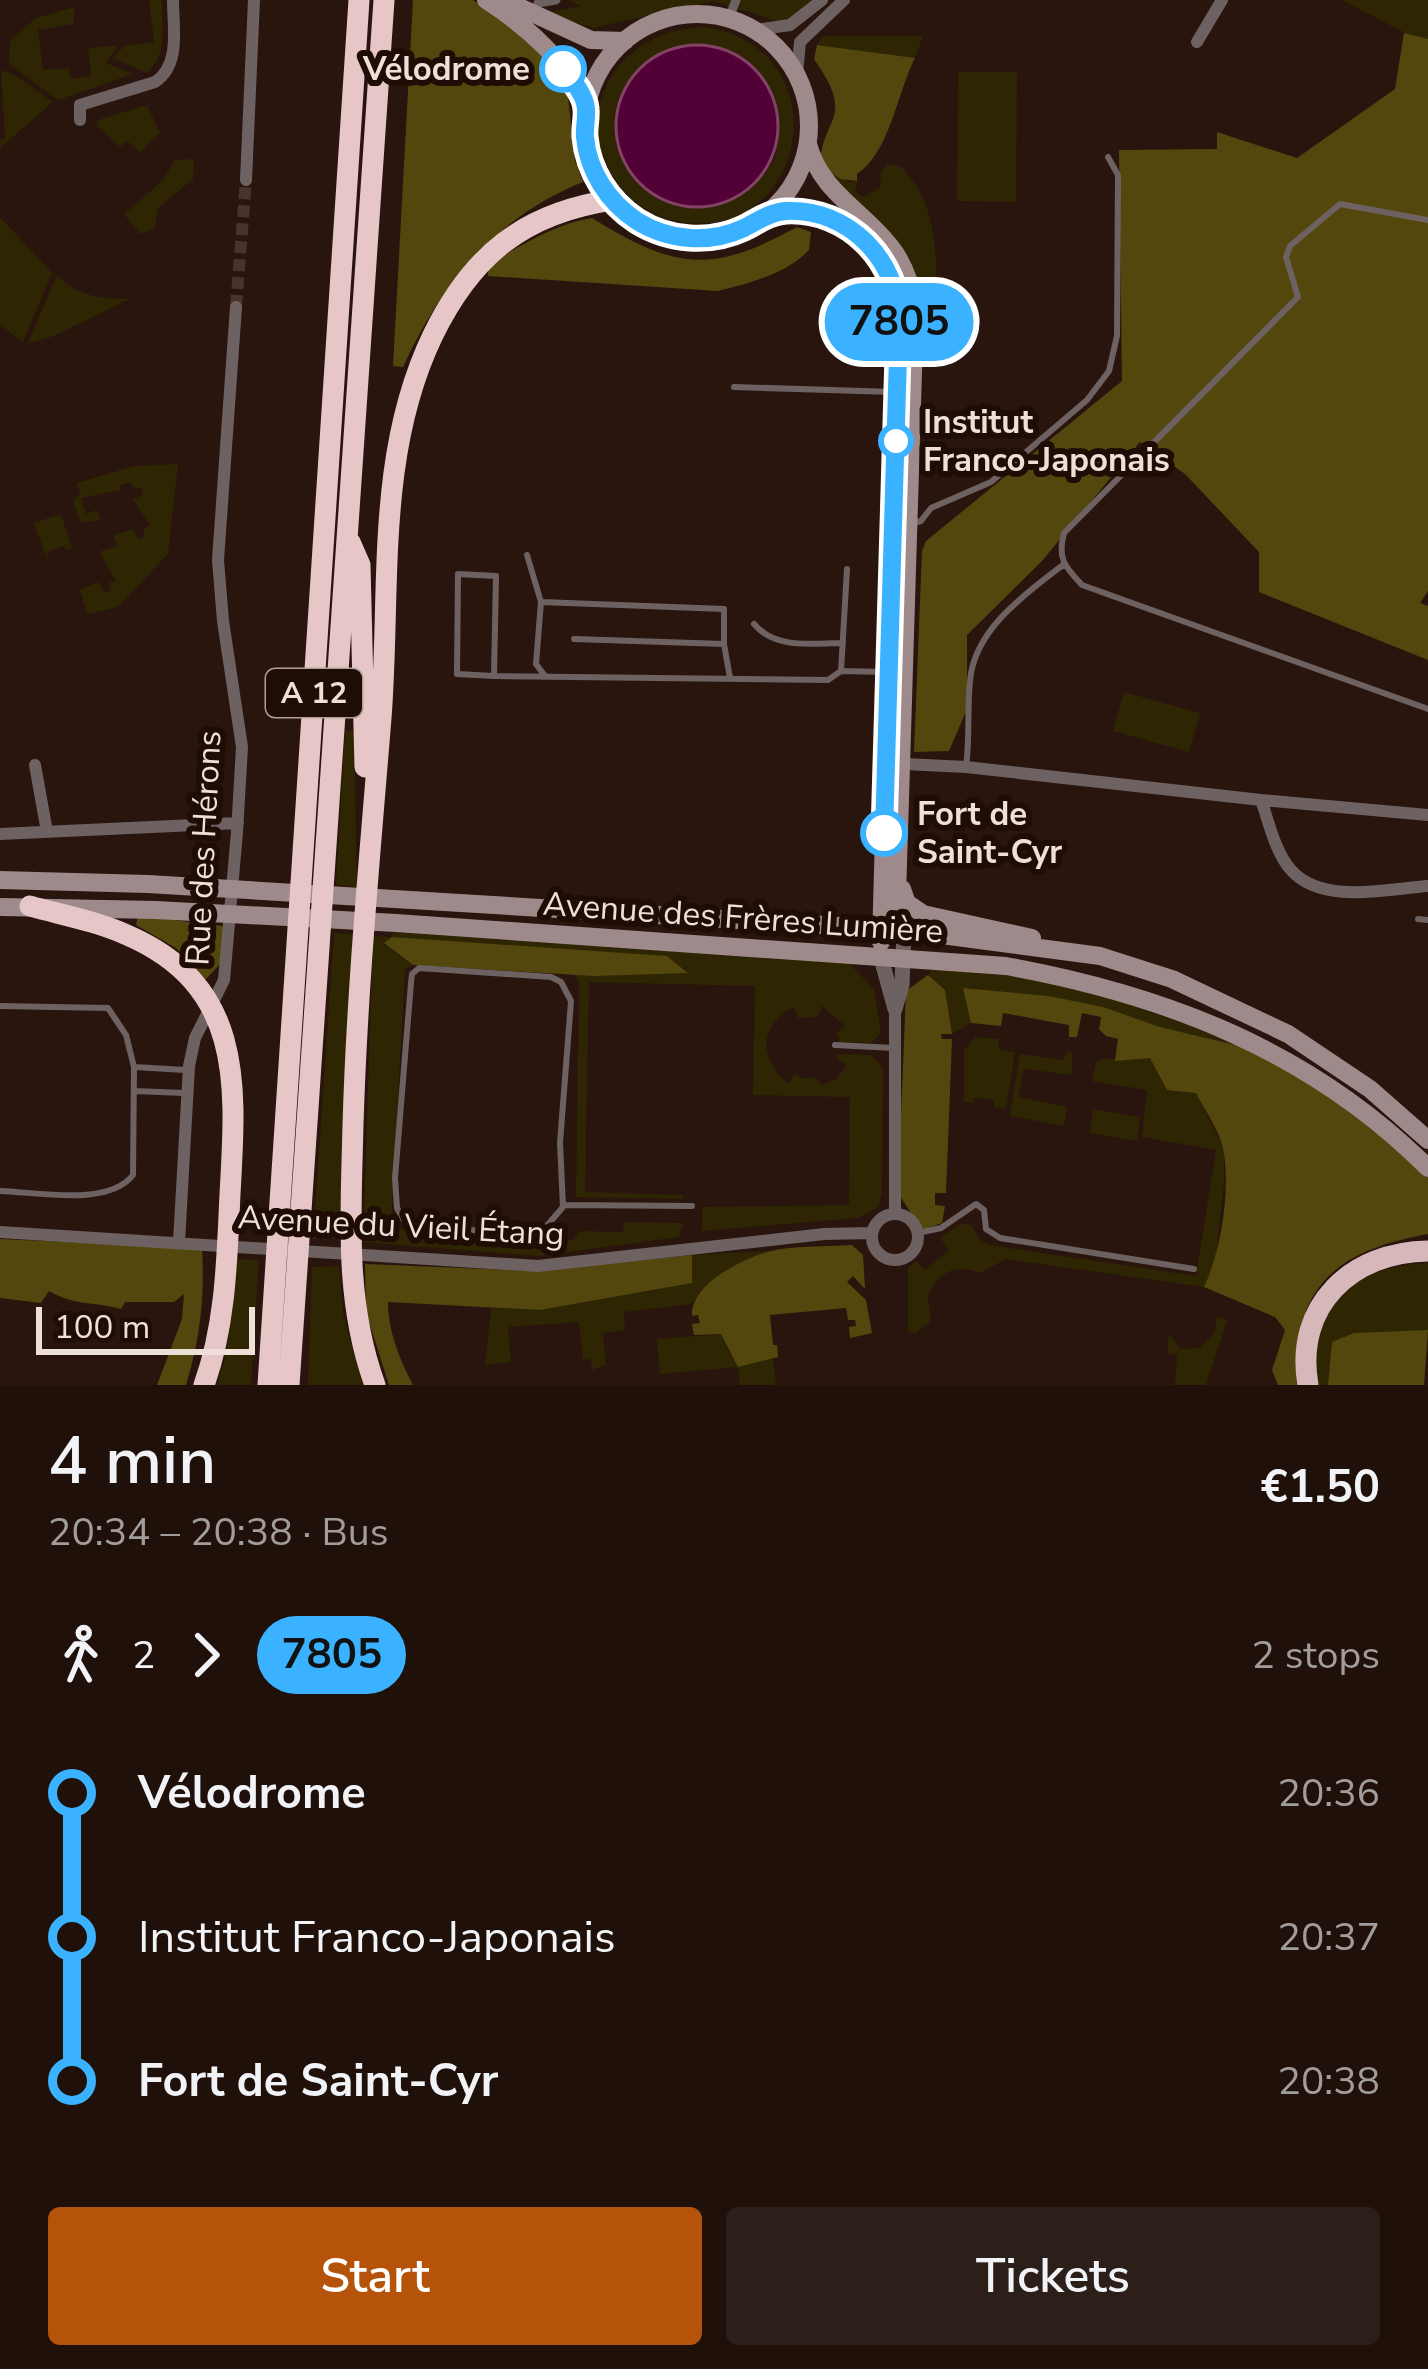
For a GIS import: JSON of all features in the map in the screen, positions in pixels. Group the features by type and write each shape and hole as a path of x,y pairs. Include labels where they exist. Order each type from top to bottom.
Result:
{"highway":[{"name":"A 12","path":"268,1385 359,0"},
{"name":"A 12","path":"289,1385 384,0"},
{"path":"375,1385 359,1335 350,1268 356,1027 381,714 391,499 404,421 431,339 459,290 500,244 568,207 612,200"},
{"path":"348,536 360,566 371,814"},
{"path":"30,906 133,937 160,953 206,1000 225,1039 231,1056 234,1104 226,1272 217,1340 204,1385"},
{"path":"1308,1385 1306,1352 1314,1321 1341,1280 1384,1256 1428,1251"}],"main road":[{"path":"486,0 557,61 580,93 586,109 589,155 612,200 641,224 684,238 728,234 780,211 818,214 847,227 877,253 892,277 899,307 904,499"},
{"path":"504,0 591,40 625,40"},
{"path":"586,109 597,75 625,40 646,26 676,16 732,9 780,50 797,74 809,112 808,144 813,161 832,190 888,243 913,294 898,672 881,944"},
{"path":"762,218 792,185 808,144"},
{"path":"898,672 904,764 897,897 904,944"},
{"path":"899,871 907,903 923,914 1100,956"},
{"name":"Avenue des Frères Lumière","path":"0,880 398,900 904,944 1142,996 1227,1029 1356,1105 1428,1168"},
{"name":"Avenue des Frères Lumière","path":"0,908 156,910 397,923 762,950 776,941 1018,946 1100,956 1172,979 1288,1034 1370,1089 1428,1140"}],"street":[{"path":"80,120 80,104 166,76 172,61 173,0"},
{"path":"246,180 254,0"},
{"path":"538,3 556,0"},
{"path":"755,30 790,26 824,3 844,0"},
{"path":"1197,42 1222,0"},
{"path":"797,74 800,42 824,3"},
{"name":"Rue des Hérons","path":"179,1242 189,1070 195,1038 227,968 238,824 242,747 218,560 236,307"},
{"path":"904,764 1428,815"},
{"path":"35,765 47,832"},
{"path":"1261,800 1290,870 1310,885 1345,892 1428,886"},
{"path":"0,834 238,824"},
{"path":"881,944 895,1009"},
{"path":"895,1214 895,1009 904,944"},
{"path":"895,1214 910,1219 918,1233 915,1249 896,1260 878,1253 872,1233 882,1217 895,1214"},
{"name":"Avenue du Vieil Étang","path":"0,1232 538,1265 805,1235 872,1233"}],"lane":[{"path":"902,524 921,521 931,508 991,482 1087,400 1109,371 1117,336 1118,175 1108,157"},
{"path":"1428,220 1340,204 1290,246 1286,257 1298,297 1064,533 1059,552 1063,565 1082,585 1428,709"},
{"path":"734,386 898,392"},
{"path":"904,499 926,502 931,508"},
{"path":"526,555 542,602 536,664 544,676"},
{"path":"966,767 970,681 977,647 1063,565"},
{"path":"841,671 848,569"},
{"path":"494,676 496,576 458,574 457,674 494,676 828,680 841,671 898,672"},
{"path":"542,602 724,609 730,678"},
{"path":"754,624 762,634 782,642 843,644"},
{"path":"574,639 724,644"},
{"path":"1418,919 1428,920"},
{"path":"419,968 551,977 566,989 571,1001 560,1143 562,1205 545,1228 515,1232 403,1219 397,1208 395,1178 410,982 419,968"},
{"path":"0,1006 108,1008 126,1035 134,1067 133,1175 128,1182 101,1195 0,1191"},
{"path":"836,1045 894,1048"},
{"path":"134,1067 189,1070"},
{"path":"134,1090 187,1093"},
{"path":"918,1233 940,1228 976,1204 984,1210 986,1229 1000,1238 1194,1269"},
{"path":"562,1205 692,1206"}],"shaded area":[{"path":"149,0 162,0 163,30 158,58 146,73 113,58 124,46 154,42"},
{"path":"413,0 473,0 526,35 567,87 575,161 583,182 524,214 475,257 435,308 403,367 393,366"},
{"path":"568,0 812,0 793,18 777,21 713,1 593,28 544,13 581,6"},
{"path":"1342,0 1428,0 1428,45"},
{"path":"75,7 73,24 38,30 43,70 69,68 71,79 91,76 88,48 118,45 106,63 133,74 58,100 9,64 10,41 36,18"},
{"path":"708,27 751,43 778,71 792,105 792,141 781,176 758,203 724,220 681,222 655,214 625,192 603,157 597,130 600,103 611,78 650,41 677,30","holes":["696,44 724,49 749,62 775,127 777,151 752,186 698,208 616,113 629,84 655,61"]},
{"path":"1404,33 1428,39 1428,591 1420,603 1428,606 1428,660 1259,592 1259,552 1185,474 1140,442 1042,561 967,635 967,709 949,751 914,752 926,541 1122,381 1119,150 1217,149 1217,132 1297,158 1395,89"},
{"path":"823,36 923,36 915,58 817,45"},
{"path":"697,45 728,51 754,69 772,95 778,126 772,157 754,183 728,201 697,207 666,201 640,183 622,157 616,126 622,95 640,69 666,51"},
{"path":"817,45 915,58 885,137 857,174 857,181 840,179 821,165 835,101 814,59"},
{"path":"1,70 53,102 0,148 5,138"},
{"path":"958,72 1017,72 1016,202 957,201"},
{"path":"147,105 160,133 140,152 127,141 120,147 97,125 98,120"},
{"path":"194,159 193,179 158,208 155,229 140,234 124,214 162,181 175,160"},
{"path":"888,164 901,167 916,186 933,231 932,354 921,354 922,314 821,165 849,182 857,181 855,192 864,197 880,187 881,171"},
{"path":"0,217 52,273 23,342 0,325"},
{"path":"592,218 647,248 693,260 740,253 797,227 811,232 809,250 790,265 718,291 488,276 488,264 513,250 551,230"},
{"path":"57,275 90,295 129,299 54,336 28,343"},
{"path":"178,464 168,554 118,607 87,614 80,589 99,582 104,593 116,581 99,552 117,546 114,535 133,529 138,539 145,537 143,529 150,526 133,499 143,495 141,487 134,489 131,482 120,485 120,490 81,498 86,514 97,510 100,520 81,523 73,501 80,494 77,483 134,466"},
{"path":"61,514 72,548 47,552 48,562 34,523"},
{"path":"1124,692 1200,713 1189,752 1113,731"},
{"path":"345,731 354,731 357,887 336,885"},
{"path":"138,916 223,926 222,962 205,980 176,948 136,925"},
{"path":"393,932 849,963 874,989 881,1032 872,1043 840,1042 836,1033 845,1026 822,1006 818,1017 798,1018 794,1007 774,1023 768,1053 788,1084 794,1074 814,1077 822,1085 836,1079 847,1065 836,1057 840,1054 871,1055 883,1067 878,1207 858,1218 702,1231 702,1207 849,1205 850,1097 753,1095 755,986 589,982 585,1192 683,1195 683,1199 576,1197 579,982 575,975 687,972 667,956 384,944 413,965 405,969 391,1228 521,1242 573,1240 581,1231 623,1232 624,1222 683,1223 679,1237 538,1256 363,1242 373,936 392,937"},
{"path":"334,933 353,934 340,1239 313,1239"},
{"path":"392,937 667,956 688,973 593,976 413,965 384,943"},
{"path":"931,970 1052,983 1130,1005 1244,1047 1160,1027 1103,1007 964,988 971,1023 952,1034 945,990 928,975"},
{"path":"928,975 945,990 952,1034 941,1034 942,1039 952,1039 946,1193 935,1193 935,1205 945,1206 942,1223 922,1230 898,1193 906,991"},
{"path":"963,988 1049,996 1103,1007 1160,1027 1244,1047 1323,1091 1416,1164 1428,1178 1428,1234 1368,1251 1326,1279 1302,1322 1297,1385 1278,1385 1272,1370 1285,1330 1275,1317 1204,1287 1223,1222 1226,1170 1220,1139 1196,1093 1167,1090 1150,1058 1115,1061 1118,1039 1099,1029 1101,1017 1082,1013 1077,1037 1069,1037 1069,1025 1003,1013 1001,1026 971,1023"},
{"path":"975,1037 999,1039 998,1049 1015,1052 1006,1109 994,1107 994,1100 964,1101 964,1050"},
{"path":"1066,1051 1072,1053 1072,1075 1024,1069 1018,1097 1067,1107 1064,1126 1010,1116 1020,1054 1064,1060"},
{"path":"1150,1057 1196,1092 1224,1149 1215,1263 1204,1287 1006,1259 980,1273 963,1269 942,1276 928,1296 931,1321 916,1333 908,1332 908,1268 916,1261 925,1270 949,1250 940,1238 962,1223 971,1225 980,1240 990,1245 1196,1276 1216,1150 1142,1137 1147,1090 1092,1081 1096,1063 1102,1059"},
{"path":"1093,1109 1140,1117 1137,1141 1090,1133"},
{"path":"0,1239 202,1248 200,1318 186,1385 157,1385 182,1319 184,1294 174,1302 125,1302 121,1309 49,1291 41,1303 0,1298"},
{"path":"852,1245 863,1255 865,1289 853,1276 847,1282 866,1300 872,1333 850,1338 849,1327 856,1326 855,1320 848,1320 846,1308 770,1315 778,1357 738,1367 721,1334 694,1335 692,1324 700,1323 698,1315 692,1316 699,1294 731,1268 777,1250"},
{"path":"768,1251 703,1288 691,1304 624,1312 625,1330 603,1333 606,1365 592,1370 591,1359 583,1360 579,1322 508,1327 511,1362 485,1365 491,1308 540,1310 692,1283 692,1255"},
{"path":"692,1255 692,1283 540,1310 388,1302 396,1345 413,1385 389,1385 366,1312 365,1264 535,1271"},
{"path":"236,1259 259,1260 251,1385 217,1385 226,1356"},
{"path":"1428,1263 1428,1330 1355,1333 1333,1342 1328,1385 1315,1385 1320,1333 1341,1296 1377,1272"},
{"path":"339,1266 343,1313 363,1385 308,1385 312,1267"},
{"path":"1217,1317 1227,1320 1206,1385 1175,1385 1177,1355 1167,1353 1169,1334 1180,1349 1200,1348 1214,1333"},
{"path":"1428,1330 1424,1385 1328,1385 1332,1342 1354,1333"},
{"path":"721,1334 738,1367 660,1374 657,1339"},
{"path":"773,1358 776,1385 740,1385 738,1367"}],"tunnel":[{"path":"236,307 246,180"}],"bus line":[{"name":"7805","path":"563,69 586,109 585,136 595,173 616,205 641,224 684,238 703,238 734,232 780,211 818,214 857,234 892,277 899,321 884,833"}],"place":[{"name":"Vélodrome","path":"563,69"},
{"name":"Institut Franco-Japonais","path":"896,441"},
{"name":"Fort de Saint-Cyr","path":"884,833"}]}
